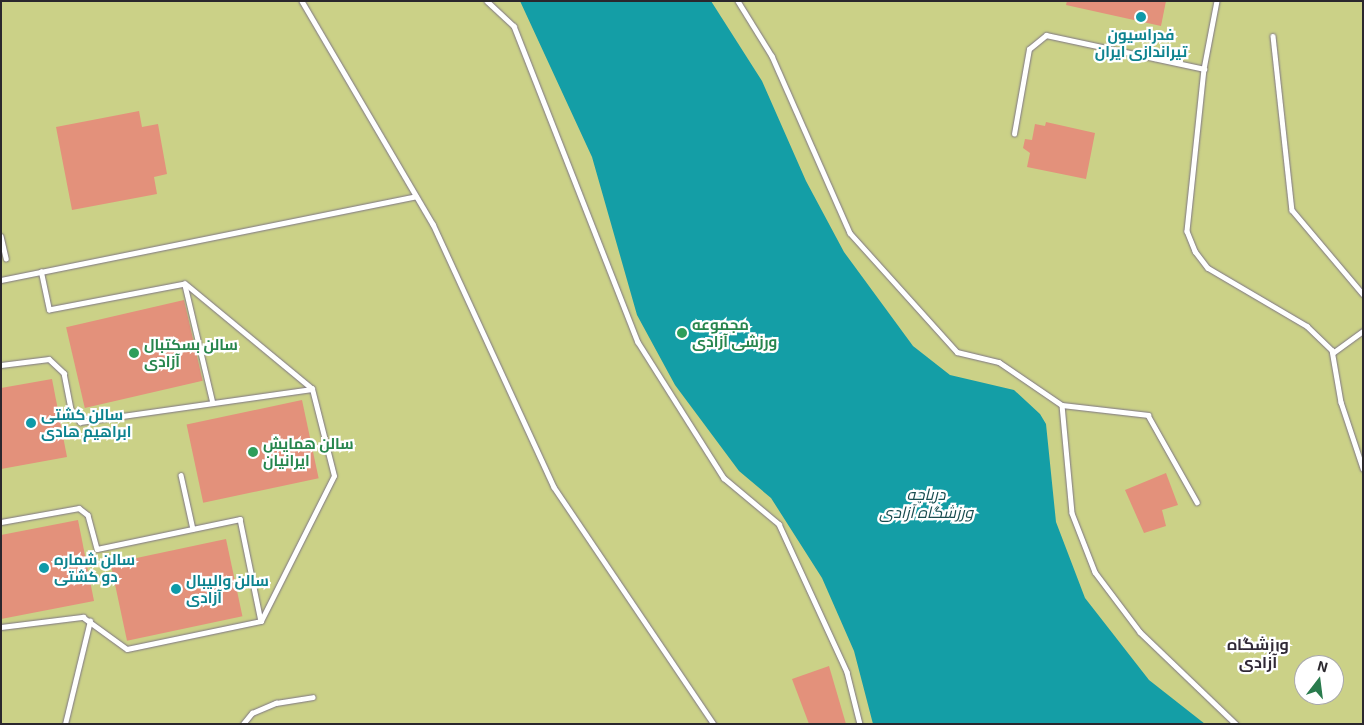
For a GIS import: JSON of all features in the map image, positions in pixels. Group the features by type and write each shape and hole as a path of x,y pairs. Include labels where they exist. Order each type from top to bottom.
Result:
{"lane":[{"path":"302,1 416,196 501,364 554,487 714,724"},
{"path":"487,1 514,26 638,342 724,478 779,524 847,672 860,724"},
{"path":"738,1 772,56 850,233 957,352 999,362 1062,405 1148,415 1197,502"},
{"path":"1217,1 1204,70 1187,231 1195,251 1208,268 1307,326 1332,350 1341,402 1363,468"},
{"path":"1014,134 1029,49 1046,34 1204,70"},
{"path":"1273,36 1292,210 1363,294"},
{"path":"1,280 416,196"},
{"path":"1,236 6,258"},
{"path":"41,272 49,310 184,284"},
{"path":"184,284 312,389 334,476 261,621"},
{"path":"184,284 213,403"},
{"path":"1332,350 1363,331"},
{"path":"1,365 49,359 64,373 71,409 80,422 312,389"},
{"path":"1062,405 1072,513 1095,572 1140,632 1236,724"},
{"path":"181,475 193,529"},
{"path":"1,522 79,508 88,515 96,549 240,519 261,621"},
{"path":"1,628 83,616 127,650 261,621"},
{"path":"65,724 90,621"},
{"path":"243,724 252,713 276,704 313,697"}],"green space":[{"name":"مجموعه ورزشی آزادی","path":"1,1 1363,1 1363,724 1,724"}],"water":[{"name":"دریاچه ورزشگاه آزادی","path":"520,1 711,1 762,81 806,181 844,252 913,346 950,375 1014,390 1040,414 1046,424 1056,522 1085,598 1149,680 1205,724 873,724 854,651 822,578 771,498 739,471 675,385 637,315 592,157"}],"building":[{"name":"فدراسیون تیراندازی ایران","path":"1067,1 1166,1 1161,26 1066,5"},
{"path":"139,111 142,127 158,124 167,174 154,177 157,194 72,210 56,127"},
{"path":"1046,122 1095,133 1086,179 1027,167 1030,153 1023,148 1025,139 1032,140 1035,124 1045,126"},
{"name":"سالن بسکتبال آزادی","path":"184,300 203,381 85,408 66,327"},
{"name":"سالن کشتی ابراهیم هادی","path":"52,379 67,457 1,469 1,388"},
{"name":"سالن همایش ایرانیان","path":"302,400 319,478 203,503 187,425"},
{"path":"1166,473 1178,505 1162,510 1166,526 1144,533 1125,490"},
{"name":"سالن شماره دو کشتی","path":"78,520 94,601 1,619 1,535"},
{"name":"سالن والیبال آزادی","path":"226,539 242,616 127,641 111,564"},
{"path":"829,666 846,724 809,724 792,679"}],"place":[{"name":"فدراسیون تیراندازی ایران","path":"1141,17"},
{"name":"مجموعه ورزشی آزادی","path":"682,333"},
{"name":"سالن بسکتبال آزادی","path":"134,353"},
{"name":"سالن کشتی ابراهیم هادی","path":"31,423"},
{"name":"سالن همایش ایرانیان","path":"253,452"},
{"name":"سالن شماره دو کشتی","path":"44,568"},
{"name":"سالن والیبال آزادی","path":"176,589"}],"district":[{"name":"ورزشگاه آزادی","path":"1258,653"}]}
